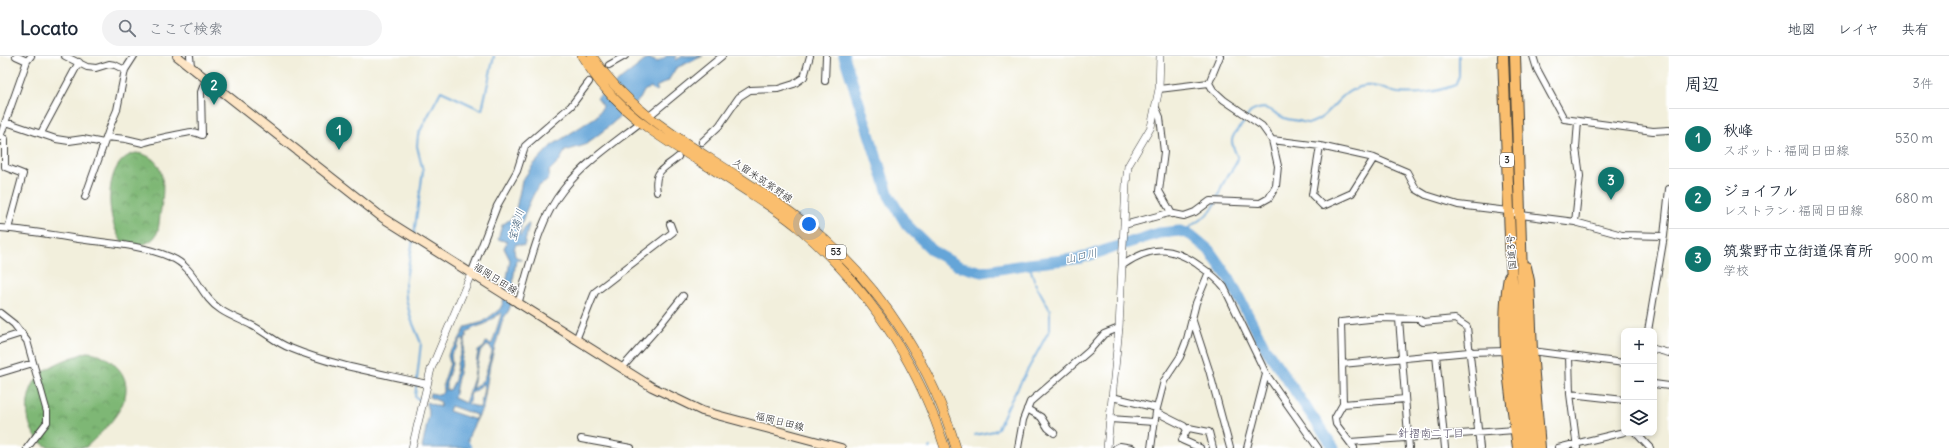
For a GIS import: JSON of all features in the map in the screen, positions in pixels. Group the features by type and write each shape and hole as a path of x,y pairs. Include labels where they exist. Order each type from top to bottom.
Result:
{"highway":[{"name":"国道3号","path":"1503,56 1511,263 1518,381 1526,448"},
{"name":"国道3号","path":"1515,56 1526,381 1533,448"},
{"path":"1521,250 1529,281 1532,351 1540,448"},
{"path":"1511,263 1505,300 1507,351 1518,448"}],"main road":[{"name":"福岡日田線","path":"177,56 383,218 516,303 652,387 702,411 841,448"},
{"name":"久留米筑紫野線","path":"582,56 611,89 666,140 748,192 797,226 818,245 858,287 897,340 909,362 930,405 945,448"},
{"name":"久留米筑紫野線","path":"592,56 611,89"},
{"name":"久留米筑紫野線","path":"642,118 769,197 823,238 840,255 884,306 918,358 948,422 956,448"}],"street":[{"path":"8,229 23,174 5,167 4,139 1,133 29,59 16,56"},
{"path":"65,56 88,67 96,68 109,64 125,70"},
{"path":"85,197 117,110 125,70 134,56"},
{"path":"190,56 191,66"},
{"path":"609,65 625,56"},
{"path":"516,303 541,230 551,208 562,190 585,166 642,118 722,56"},
{"path":"702,142 719,126 739,97 750,90 778,89 794,84 804,77 810,56"},
{"path":"825,81 826,56"},
{"path":"1106,448 1119,328 1128,166 1151,127 1159,90 1160,56"},
{"path":"1209,83 1220,56"},
{"path":"1533,56 1537,69 1564,119 1653,131 1669,130"},
{"path":"41,133 79,62"},
{"path":"6,122 41,133 56,140 69,141 83,139 126,139 143,143 148,140 168,138 192,132 202,134 200,92 206,79"},
{"path":"412,448 431,369 473,275 497,206 517,172 525,146 571,106 589,82"},
{"path":"1159,90 1209,83"},
{"path":"1124,228 1140,220 1172,214 1184,216 1210,201 1260,203 1269,198 1276,186 1278,177 1278,166 1272,140 1262,126 1224,100 1213,90 1209,83"},
{"path":"1156,108 1160,116 1164,152 1159,191 1172,214"},
{"path":"1574,222 1580,176 1576,148 1578,121"},
{"path":"1272,140 1320,146 1374,158 1407,172 1416,189 1426,196 1458,205 1508,211 1521,215 1574,222 1622,235 1664,236"},
{"path":"1320,146 1312,195 1323,206 1352,193 1374,158"},
{"path":"657,192 655,182 656,174 678,157"},
{"path":"1649,328 1664,236 1669,189"},
{"path":"576,340 595,292 672,232 670,224"},
{"path":"0,228 35,231 102,241 169,256 192,272 213,303 221,310 269,335 287,347 327,362 427,384"},
{"path":"1123,263 1161,250 1182,254 1217,278 1224,287 1266,374 1318,448"},
{"path":"1151,448 1156,410 1164,381 1180,357 1187,339 1196,303 1209,272"},
{"path":"622,368 660,326 683,296"},
{"path":"0,313 22,333 27,340 48,412 47,422 27,448"},
{"path":"1192,318 1209,370 1230,448"},
{"path":"1480,448 1479,433 1469,352 1467,327 1455,319 1424,322 1418,319 1379,318 1341,322 1344,404 1335,418 1336,424 1352,445 1408,438 1443,435 1479,433 1516,430"},
{"path":"1399,319 1409,448"},
{"path":"1018,448 1023,420 1030,402 1089,350 1104,334 1119,328"},
{"path":"0,340 22,333"},
{"path":"1657,350 1669,353"},
{"path":"1342,364 1469,352 1507,351"},
{"path":"1532,351 1621,363"},
{"path":"1436,355 1445,448"},
{"path":"1569,356 1570,394 1576,446"},
{"path":"0,373 33,363"},
{"path":"1247,448 1266,374"},
{"path":"1657,384 1669,386"},
{"path":"1570,394 1621,400"},
{"path":"1112,397 1156,410 1184,426 1187,430"},
{"path":"1344,404 1405,400"},
{"path":"1027,410 1041,417 1048,428 1054,433"},
{"path":"1110,419 1154,422"},
{"path":"1200,448 1182,440 1189,428 1208,432 1213,448"},
{"path":"1558,448 1576,446 1621,433"},
{"path":"1639,436 1650,448"},
{"path":"582,439 631,448"},
{"path":"1116,448 1120,446 1132,448"}],"green space":[{"path":"136,153 147,156 154,161 159,168 162,176 163,196 157,233 154,238 144,244 132,246 121,240 116,230 112,218 110,190 117,166 125,158"},
{"path":"87,352 96,353 103,356 116,366 124,377 126,388 124,399 112,420 86,447 66,448 46,446 38,440 29,423 28,402 30,392 40,375 50,367"}],"water":[{"name":"宝満川","path":"667,56 676,56 676,60 683,56 703,56 676,68 668,81 656,87 658,90 655,92 651,87 644,91 640,99 585,145 565,151 560,160 549,171 548,180 538,187 529,203 523,219 520,236 528,223 529,225 524,246 516,244 514,249 515,256 522,260 516,260 513,281 516,289 509,310 503,319 490,364 483,407 470,433 468,440 469,448 422,448 429,414 426,402 440,407 441,402 429,397 430,393 440,395 443,392 443,384 450,363 448,356 449,352 456,345 466,327 483,322 500,309 503,303 510,260 504,248 507,242 498,239 502,225 512,218 516,209 522,181 533,165 551,146 597,116 603,106 597,98 648,58 657,62","holes":["502,312 492,344 486,342 484,347 478,351 474,378 465,403 454,398 467,332 473,328 485,324","461,339 464,339 457,364 455,380 450,390 446,390 446,383 452,364 451,354 456,349","488,345 491,347 492,352 484,379 472,390 480,352","483,383 484,389 480,408 468,404 471,393 476,391","451,406 476,415 476,420 449,411"]}],"waterway":[{"path":"414,234 423,171 417,146 418,135 441,91 482,110 494,56"},
{"name":"山口川","path":"844,56 889,196 906,224 934,252 959,266 982,272 1029,264 1081,258 1159,233 1180,231 1191,235 1209,250 1230,280 1264,346 1334,448"},
{"path":"1185,233 1190,227 1208,214 1217,201 1222,186 1236,164 1238,158 1232,145 1232,138 1251,112 1256,109 1265,108 1286,119 1311,123 1325,115 1341,98 1356,88 1374,86 1405,94 1434,91 1455,85 1459,76 1459,56"},
{"path":"413,240 405,284 406,298 411,319 421,343 415,397 421,400"},
{"path":"1029,264 1034,280"},
{"path":"975,435 994,431 998,428 1009,404 1050,329 1050,310 1035,283"},
{"path":"468,442 471,448"}],"place":[{"name":"ジョイフル","path":"214,105"},
{"name":"秋峰","path":"339,150"},
{"name":"筑紫野市立街道保育所","path":"1611,200"}],"district":[{"name":"針摺南二丁目","path":"1431,433"}]}
